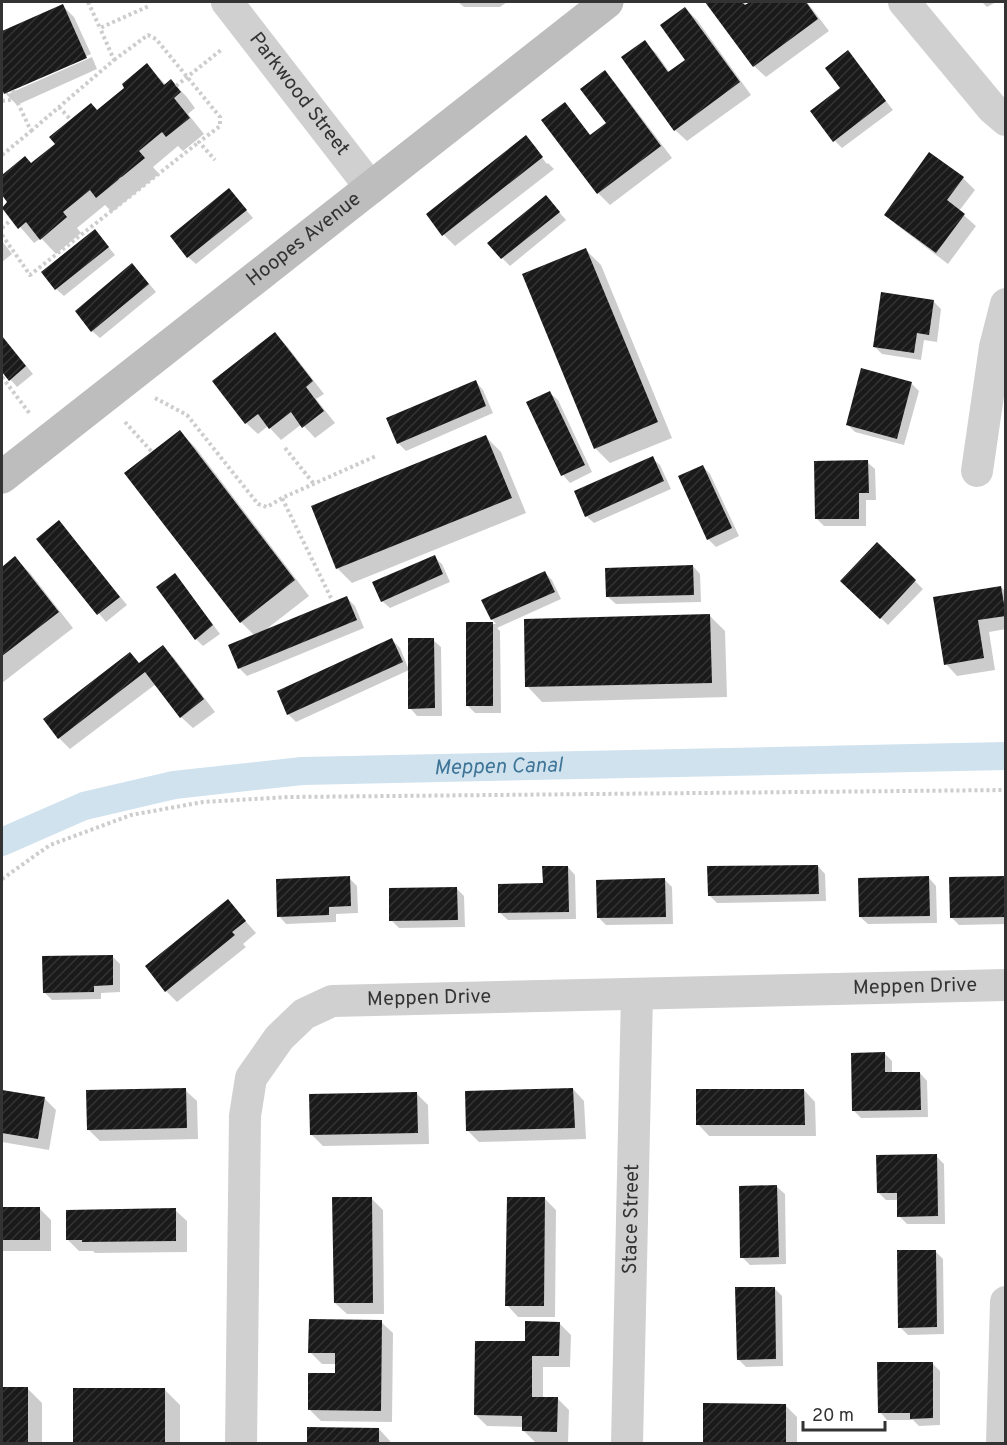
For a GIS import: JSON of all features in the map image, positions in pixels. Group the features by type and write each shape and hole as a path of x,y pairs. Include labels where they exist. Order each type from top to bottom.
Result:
{"street":[{"name":"Parkwood Street","path":"227,2 371,188"},
{"name":"Hoopes Avenue","path":"2,477 607,2"},
{"path":"904,2 992,108 1005,120"},
{"path":"977,471 995,347 1005,304"},
{"name":"Meppen Drive","path":"241,1443 245,1116 251,1078 279,1038 304,1014 332,1001 1005,985"},
{"name":"Stace Street","path":"627,1443 637,993"},
{"path":"1002,1443 1005,1302"}],"path":[{"path":"88,2 114,60"},
{"path":"100,28 149,6"},
{"path":"2,155 114,60 148,35 156,39 220,117 220,126 30,275 2,235"},
{"path":"176,86 221,50"},
{"path":"13,90 31,131"},
{"path":"2,101 16,99"},
{"path":"59,107 70,119"},
{"path":"199,142 215,160"},
{"path":"120,178 133,195"},
{"path":"2,228 11,220"},
{"path":"2,378 30,414"},
{"path":"155,398 188,414 258,504 267,507 376,456"},
{"path":"125,422 152,452"},
{"path":"285,448 314,484"},
{"path":"282,498 331,598"},
{"path":"2,879 50,845 131,815 203,802 289,797 1005,790"}],"building":[{"path":"705,2 742,2 745,5 750,2 806,2 818,19 753,67"},
{"path":"63,4 87,58 4,94 2,89 2,31"},
{"path":"685,7 740,82 674,131 621,57 645,40 668,72 685,60 660,25"},
{"path":"848,50 886,101 833,142 810,111 840,88 825,68"},
{"path":"147,63 164,85 171,79 181,92 174,98 190,118 166,137 162,132 139,151 145,158 96,198 90,190 63,212 67,217 40,240 26,222 18,229 2,208 7,202 2,195 2,175 25,156 31,163 55,144 49,137 91,103 97,110 124,88 122,84"},
{"path":"605,70 661,146 597,194 541,120 565,102 590,135 606,123 580,89"},
{"path":"526,135 543,157 442,236 426,214"},
{"path":"929,152 964,177 947,200 965,214 936,253 884,215"},
{"path":"229,188 247,210 187,258 170,236"},
{"path":"546,195 560,212 501,259 487,243"},
{"path":"95,229 109,247 55,290 41,272"},
{"path":"586,248 658,422 594,449 522,274"},
{"path":"132,263 149,284 91,332 75,311"},
{"path":"881,292 934,300 929,335 917,333 914,353 873,347"},
{"path":"275,332 313,381 306,387 324,411 302,428 291,412 269,429 258,414 245,424 212,381"},
{"path":"2,336 26,366 9,381 2,372"},
{"path":"861,368 912,382 897,439 846,425"},
{"path":"476,380 486,406 397,444 386,418"},
{"path":"550,391 585,465 561,476 526,402"},
{"path":"180,430 295,580 240,623 124,473"},
{"path":"486,435 512,498 336,569 311,506"},
{"path":"653,456 664,481 585,517 574,491"},
{"path":"868,460 869,493 859,493 859,519 815,519 814,461"},
{"path":"703,465 732,528 707,540 678,476"},
{"path":"59,520 120,597 97,615 36,539"},
{"path":"877,542 916,580 880,619 840,581"},
{"path":"435,555 443,574 381,602 372,582"},
{"path":"15,556 59,612 2,656 2,567"},
{"path":"693,565 694,595 606,597 605,568"},
{"path":"545,571 555,592 491,620 481,600"},
{"path":"175,573 213,625 195,640 156,587"},
{"path":"1001,586 1006,616 978,620 984,658 944,665 933,597"},
{"path":"347,596 357,620 238,669 228,645"},
{"path":"710,614 712,683 525,687 524,619"},
{"path":"466,622 493,622 493,706 466,706"},
{"path":"392,638 403,662 287,715 277,691"},
{"path":"408,638 434,638 435,708 408,709"},
{"path":"163,645 204,699 180,718 145,672 58,739 43,719 130,652 139,663"},
{"path":"818,865 819,894 708,896 707,866"},
{"path":"542,866 568,866 569,912 498,913 498,884 543,883"},
{"path":"350,876 351,906 329,907 329,915 277,917 276,879"},
{"path":"929,876 930,916 859,917 858,878"},
{"path":"1006,876 1006,917 950,918 949,877"},
{"path":"665,878 666,917 597,918 596,880"},
{"path":"457,887 458,920 389,921 389,888"},
{"path":"228,899 246,921 232,932 235,935 165,992 145,966"},
{"path":"113,955 113,985 94,986 94,992 43,993 42,956"},
{"path":"885,1052 885,1072 920,1072 921,1110 852,1111 851,1053"},
{"path":"186,1088 187,1128 87,1130 86,1090"},
{"path":"573,1088 575,1128 466,1131 465,1091"},
{"path":"696,1089 804,1089 805,1125 696,1125"},
{"path":"2,1090 45,1097 38,1139 2,1133"},
{"path":"417,1092 418,1133 310,1135 309,1094"},
{"path":"937,1154 938,1216 897,1217 897,1193 877,1193 876,1155"},
{"path":"777,1185 779,1257 740,1258 739,1186"},
{"path":"332,1197 372,1197 373,1303 334,1303"},
{"path":"507,1197 545,1197 544,1306 505,1306"},
{"path":"2,1207 40,1207 40,1240 2,1240"},
{"path":"176,1208 176,1241 82,1242 82,1240 66,1240 66,1210"},
{"path":"897,1250 936,1250 937,1327 898,1328"},
{"path":"735,1287 775,1287 776,1359 737,1360"},
{"path":"309,1319 382,1320 381,1411 308,1410 308,1373 335,1373 335,1353 308,1353"},
{"path":"525,1321 560,1322 559,1356 532,1356 532,1397 558,1397 557,1432 522,1431 522,1416 474,1415 475,1341 525,1341"},
{"path":"877,1362 933,1362 933,1418 910,1419 910,1413 878,1413"},
{"path":"2,1387 28,1387 28,1444 2,1444"},
{"path":"73,1388 165,1388 165,1444 73,1444"},
{"path":"703,1403 786,1404 786,1444 703,1444"},
{"path":"307,1427 379,1428 379,1444 307,1444"}],"waterway":[{"name":"Meppen Canal","path":"2,842 84,806 174,785 302,771 1006,756"}]}
